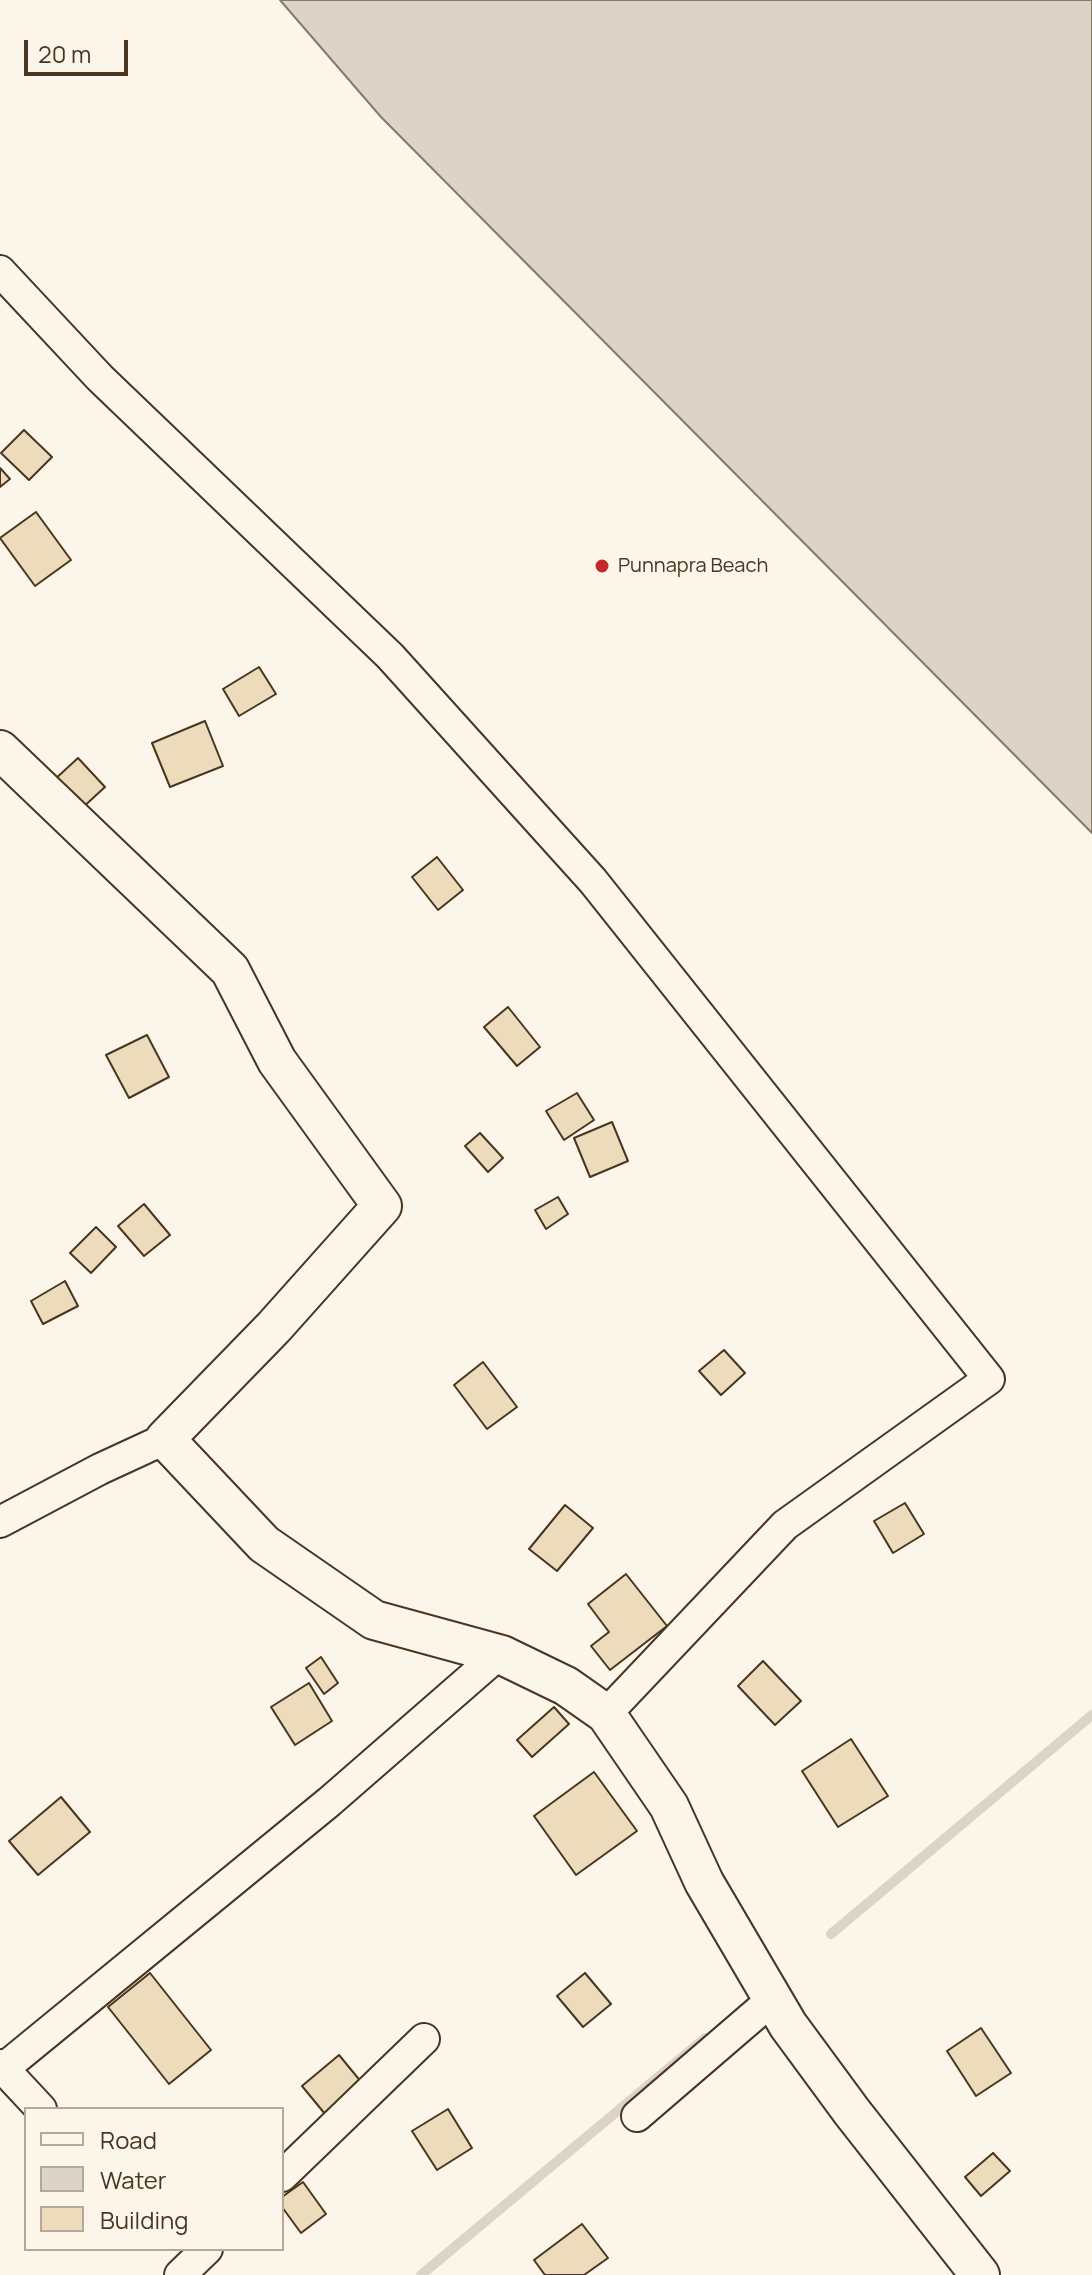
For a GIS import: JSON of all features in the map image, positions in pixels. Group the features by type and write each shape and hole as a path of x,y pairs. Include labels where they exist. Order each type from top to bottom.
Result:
{"street":[{"path":"0,271 100,378 390,656 593,881 989,1379 785,1525 606,1714"},
{"path":"0,750 230,970 277,1061 382,1206 274,1327 165,1439 100,1469 0,1522"},
{"path":"165,1439 264,1544 374,1620 502,1655 566,1686 606,1714 669,1806 704,1882 788,2025 980,2275"},
{"path":"39,2107 2,2067 329,1802 492,1660 502,1655"},
{"path":"637,2116 773,1999"},
{"path":"284,2174 424,2039"}],"water":[{"path":"280,0 1092,0 1092,833 381,117"}],"building":[{"path":"24,430 52,457 29,480 1,453"},
{"path":"0,468 10,479 0,487"},
{"path":"36,512 71,560 35,586 0,538"},
{"path":"259,667 276,694 239,716 223,689"},
{"path":"205,721 223,766 170,787 152,743"},
{"path":"78,758 105,787 80,810 53,781"},
{"path":"437,857 463,890 438,910 412,877"},
{"path":"508,1007 540,1047 517,1066 484,1027"},
{"path":"147,1035 169,1077 129,1098 106,1055"},
{"path":"577,1093 594,1120 564,1140 546,1111"},
{"path":"612,1122 628,1161 590,1177 574,1138"},
{"path":"480,1133 503,1158 488,1172 465,1146"},
{"path":"558,1197 568,1214 546,1229 535,1210"},
{"path":"144,1204 170,1235 144,1256 118,1226"},
{"path":"96,1227 116,1247 91,1273 70,1253"},
{"path":"65,1281 78,1306 43,1324 31,1301"},
{"path":"724,1350 745,1373 721,1395 699,1371"},
{"path":"483,1362 517,1407 487,1429 454,1385"},
{"path":"905,1503 924,1534 893,1553 874,1521"},
{"path":"565,1505 593,1528 557,1571 529,1549"},
{"path":"626,1574 667,1626 610,1670 591,1646 609,1632 588,1604"},
{"path":"321,1657 338,1683 324,1694 306,1668"},
{"path":"763,1661 801,1701 775,1725 738,1686"},
{"path":"309,1683 332,1721 295,1745 271,1707"},
{"path":"554,1707 569,1724 532,1757 517,1740"},
{"path":"851,1739 888,1796 838,1827 802,1771"},
{"path":"594,1772 637,1831 576,1875 534,1816"},
{"path":"61,1797 90,1832 38,1875 9,1841"},
{"path":"150,1973 211,2050 169,2084 108,2007"},
{"path":"585,1973 611,2004 583,2027 557,1996"},
{"path":"981,2028 1011,2073 976,2096 947,2051"},
{"path":"339,2055 367,2089 330,2120 302,2086"},
{"path":"448,2109 472,2148 437,2170 412,2131"},
{"path":"993,2153 1010,2171 981,2196 965,2177"},
{"path":"303,2182 326,2214 301,2233 284,2210 284,2196"},
{"path":"582,2224 608,2258 584,2275 545,2275 534,2260"}],"waterway":[{"path":"831,1934 1092,1715"},
{"path":"421,2275 705,2038"}],"place":[{"name":"Punnapra Beach","path":"602,566"}]}
